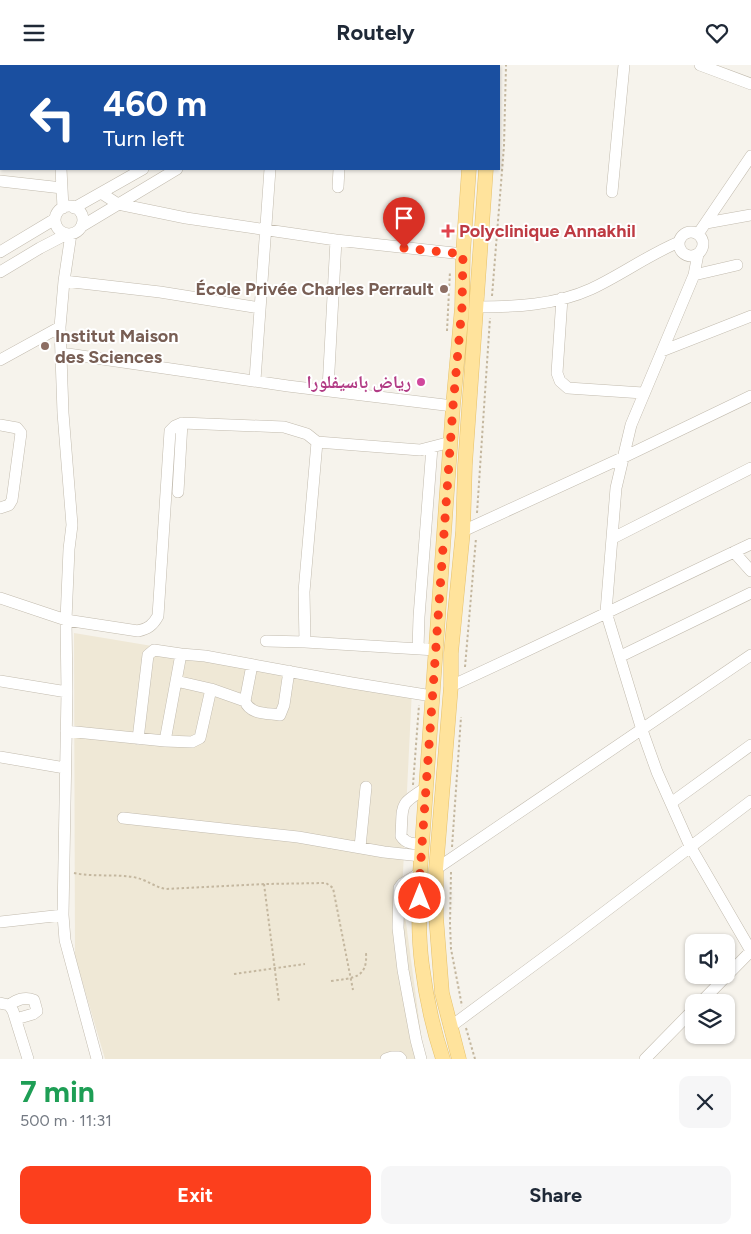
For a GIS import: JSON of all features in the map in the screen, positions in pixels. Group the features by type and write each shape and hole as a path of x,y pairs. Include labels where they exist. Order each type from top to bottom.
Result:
{"main road":[{"path":"443,1059 434,1033 422,965 420,873 453,406 462,307 463,254 469,170"},
{"path":"459,1059 442,993 436,869 451,686 451,653 463,531 465,465 484,307 486,170"}],"street":[{"path":"612,192 624,65"},
{"path":"700,65 751,84"},
{"path":"698,234 751,156"},
{"path":"61,170 62,188 69,208 82,215 82,226"},
{"path":"0,252 55,219 58,212 101,193 141,170"},
{"path":"0,272 40,248 77,231 82,226 175,170"},
{"path":"255,380 270,170"},
{"path":"338,187 339,170"},
{"path":"0,181 62,188"},
{"path":"101,193 118,204 186,219 336,240 463,254"},
{"path":"706,223 751,215"},
{"path":"55,219 58,229 69,234"},
{"path":"484,307 511,307 562,298 589,290 679,242 684,234 688,232 698,234 703,242 701,251 698,254 694,275 631,425 616,488 606,612 656,772 690,846 751,951 709,994"},
{"path":"69,234 60,327 63,413 72,511 68,549 69,583 66,620 67,692 63,915 65,940 97,1059"},
{"path":"328,389 336,240"},
{"path":"679,242 681,251 684,254 688,256 698,254"},
{"path":"694,275 737,265"},
{"path":"64,281 160,292 260,308"},
{"path":"562,298 556,373 560,381 568,388 643,393"},
{"path":"662,351 751,316"},
{"path":"0,361 60,327"},
{"path":"61,353 288,386 328,389 453,406"},
{"path":"463,531 751,396"},
{"path":"178,492 182,423"},
{"path":"0,598 66,620 138,631 146,630 154,623 158,616 170,431 182,423 284,427 306,434 317,443 420,450 451,442"},
{"path":"0,425 17,428 21,433 12,500 9,505 0,508"},
{"path":"306,642 304,592 317,443"},
{"path":"418,649 432,447"},
{"path":"613,538 751,468"},
{"path":"451,686 751,544"},
{"path":"734,552 751,571"},
{"path":"621,656 751,593"},
{"path":"266,641 436,650"},
{"path":"138,739 148,655 154,650 199,655 432,696"},
{"path":"165,741 181,654"},
{"path":"436,869 751,655"},
{"path":"252,665 245,701 247,707 254,711 280,715 284,705 289,671"},
{"path":"0,681 67,692"},
{"path":"176,681 210,689 245,701"},
{"path":"66,731 138,739 192,742 200,738 210,689"},
{"path":"671,803 751,745"},
{"path":"0,757 65,768"},
{"path":"360,847 366,787"},
{"path":"421,850 401,837 403,806 408,799 426,788"},
{"path":"450,1027 751,801"},
{"path":"123,817 298,837 360,847 421,850"},
{"path":"420,873 402,884 399,889 398,928 412,1023 421,1059"},
{"path":"0,922 63,915"},
{"path":"16,1019 37,1011 34,1000 28,998 20,999 4,1004 16,1019 28,1059"},
{"path":"645,1059 685,1018"},
{"path":"386,1059 392,1057 399,1057 401,1059"}],"path":[{"path":"464,680 476,525 484,307 504,146 506,65"},
{"path":"461,717 451,859 451,949 464,1017 475,1059"},
{"path":"64,872 133,877 144,880 157,888 166,889 326,883 333,888 353,990"},
{"path":"264,884 279,1002"},
{"path":"331,981 351,979 363,973 367,964 366,953"},
{"path":"234,974 305,964"}],"shaded area":[{"path":"74,633 412,689 402,893 423,1049 426,1059 105,1059 75,957"}],"place":[{"name":"Polyclinique Annakhil","path":"448,231"},
{"name":"École Privée Charles Perrault","path":"444,289"},
{"name":"Institut Maison des Sciences","path":"45,346"},
{"name":"رياض باسيفلورا","path":"421,382"}],"route":[{"path":"404,248 463,254 462,307 431,705 420,898"}]}
